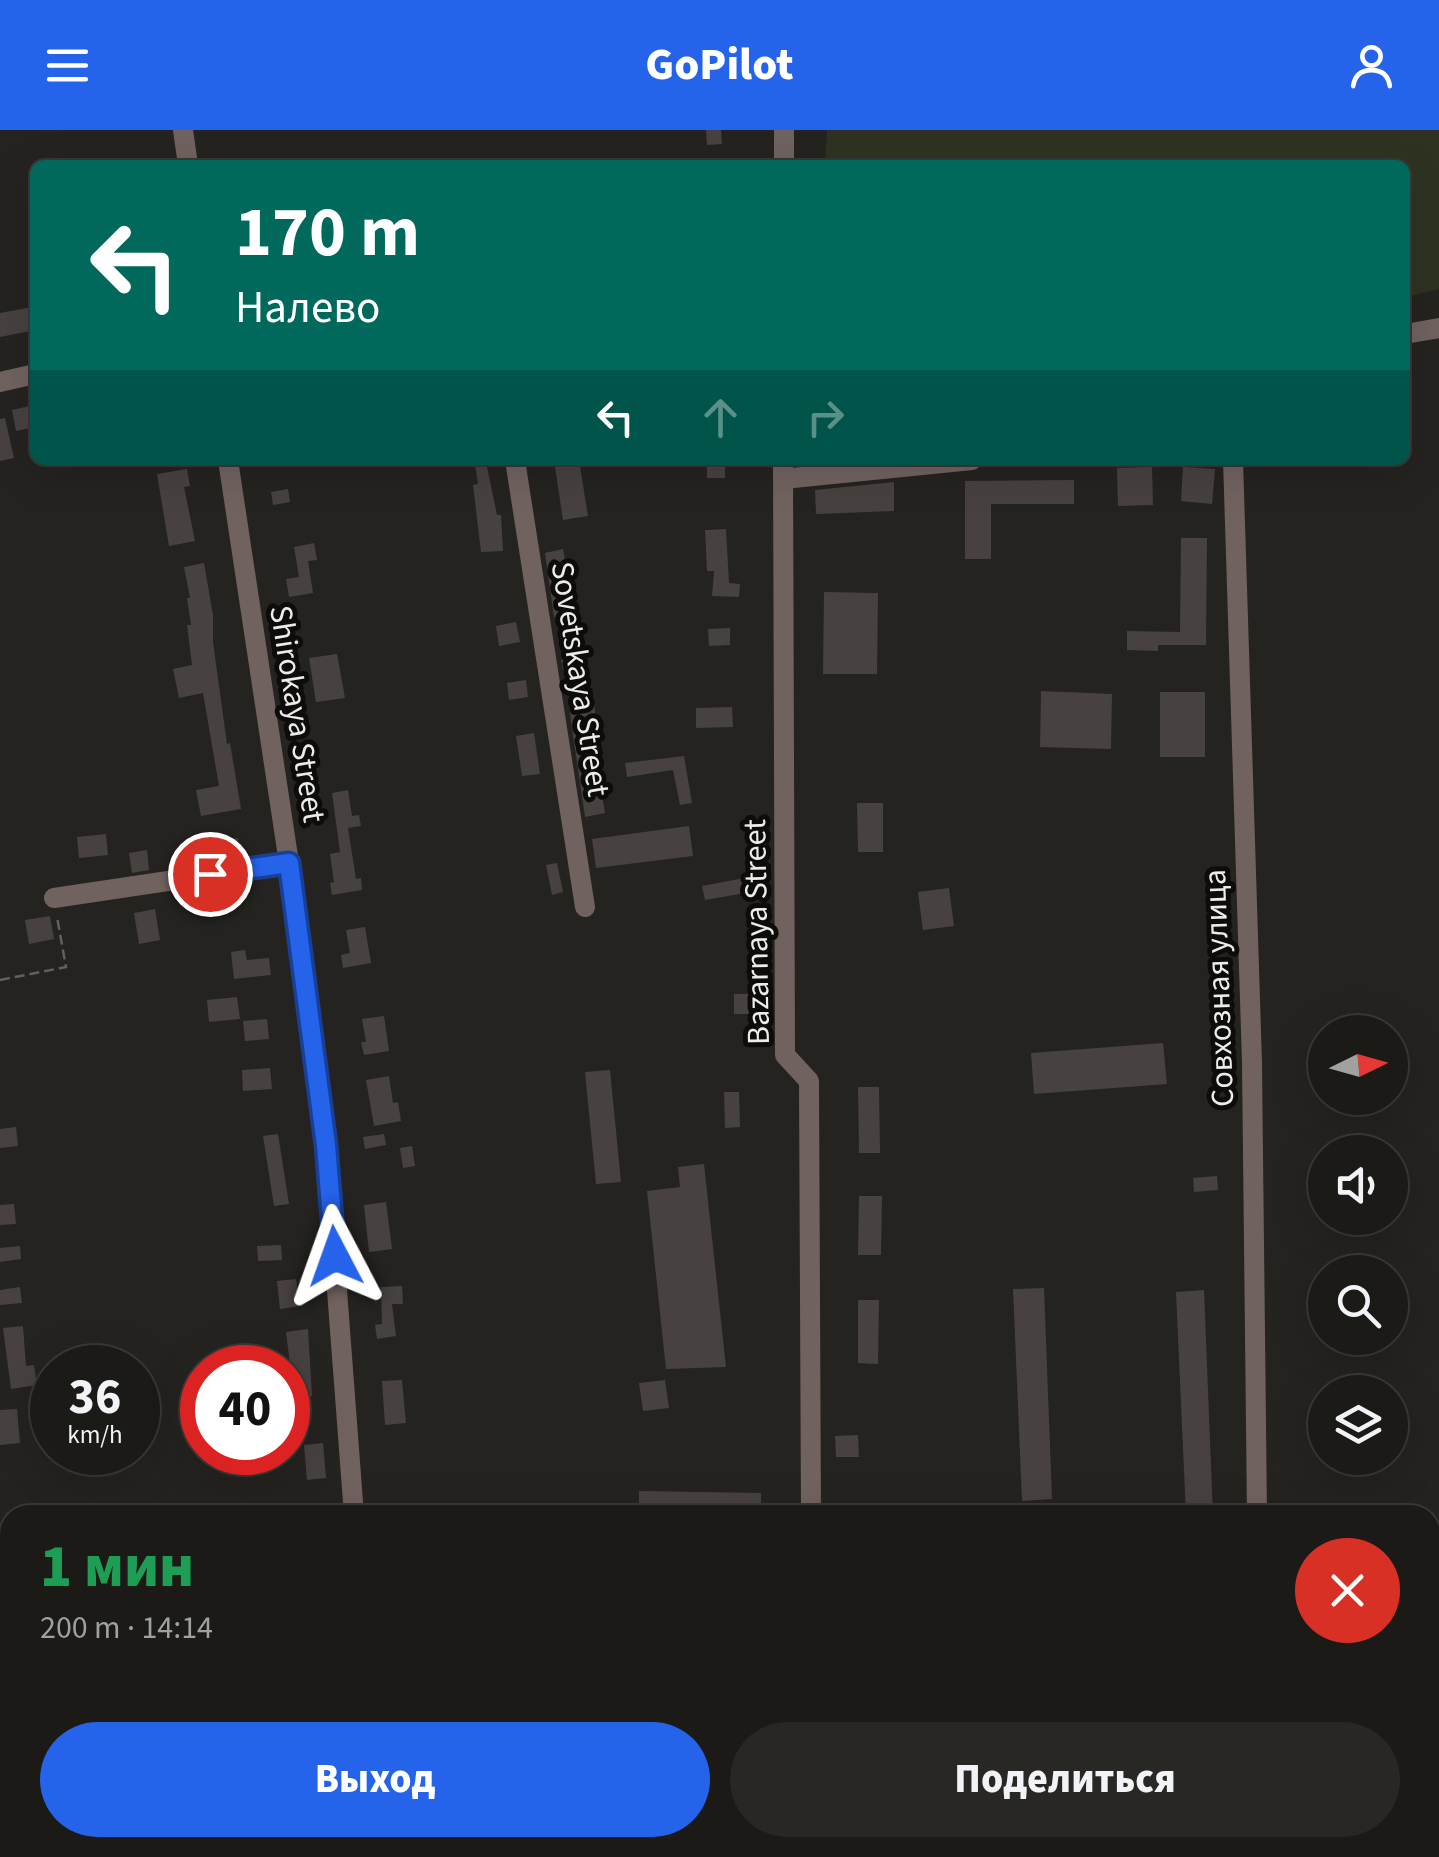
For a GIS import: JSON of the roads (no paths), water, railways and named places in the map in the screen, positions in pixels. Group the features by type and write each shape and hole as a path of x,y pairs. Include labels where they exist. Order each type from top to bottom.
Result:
{"street":[{"path":"183,130 187,160"},
{"path":"784,130 784,160"},
{"path":"1410,333 1439,328"},
{"path":"0,382 30,375"},
{"name":"Shirokaya Street","path":"229,465 289,863 326,1145 353,1505"},
{"name":"Sovetskaya Street","path":"516,465 585,908"},
{"path":"783,470 878,465"},
{"name":"Совхозная улица","path":"1233,465 1252,1063 1257,1505"},
{"name":"Bazarnaya Street","path":"783,470 785,1055 809,1081 811,1505"},
{"path":"54,898 289,863"}]}
